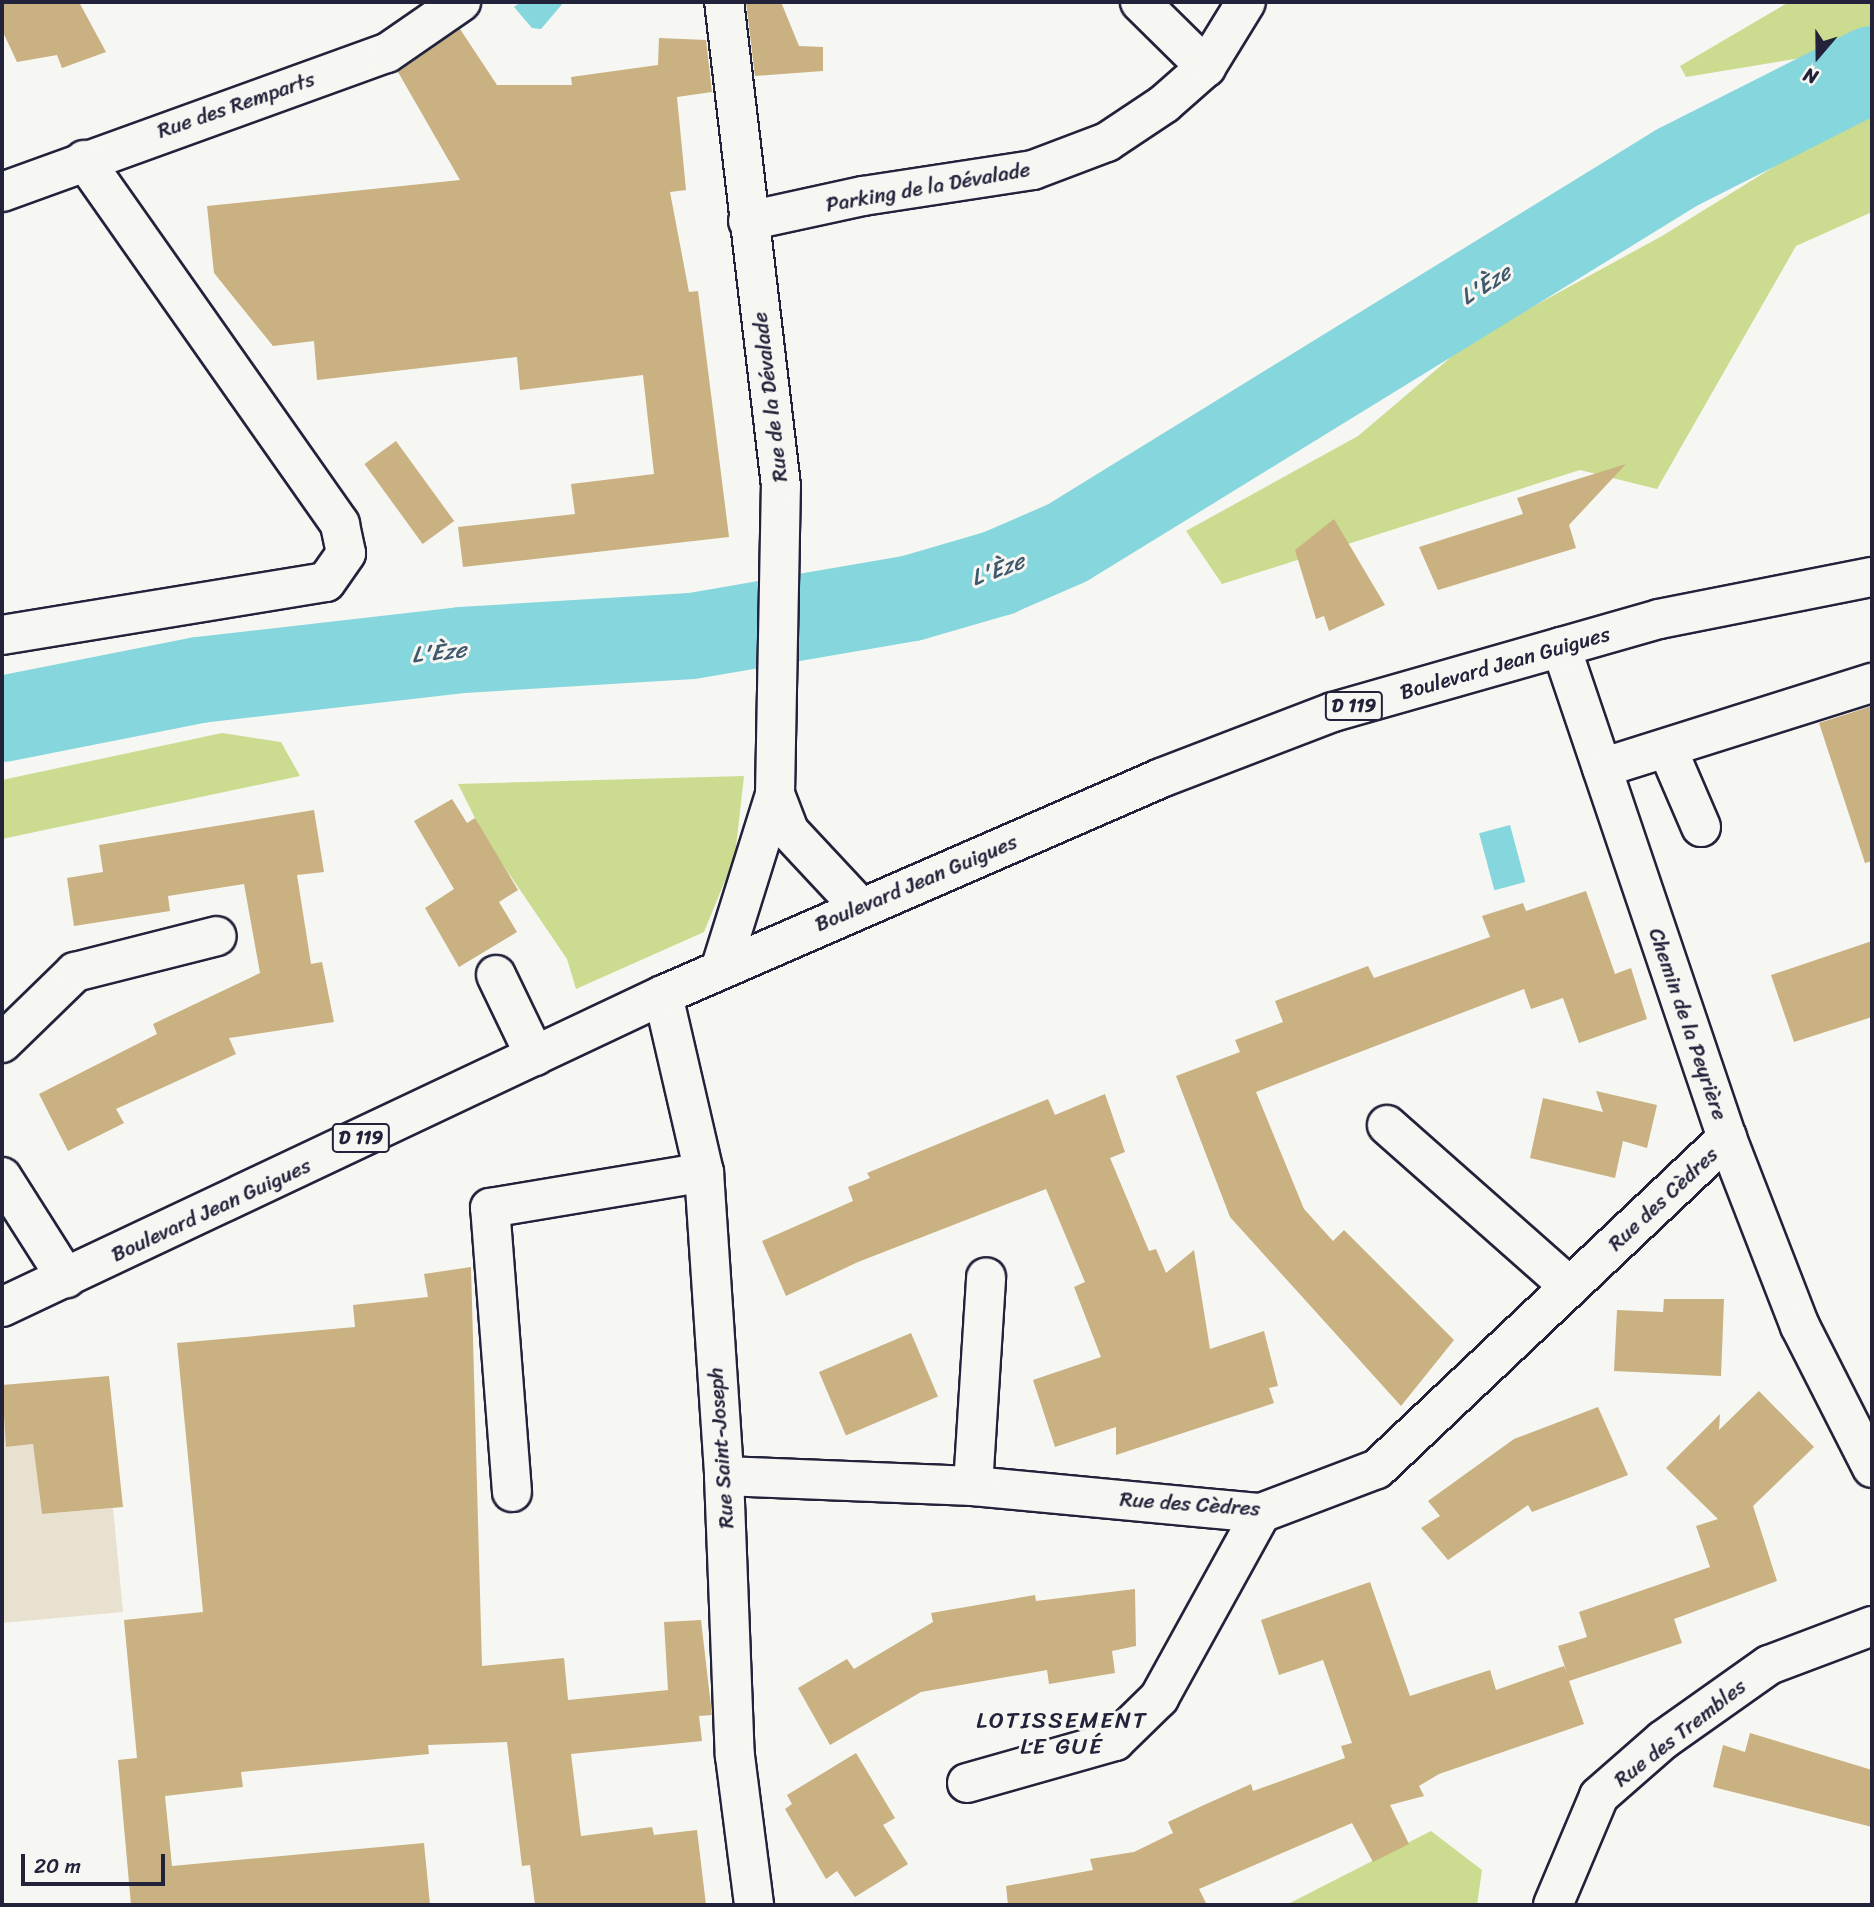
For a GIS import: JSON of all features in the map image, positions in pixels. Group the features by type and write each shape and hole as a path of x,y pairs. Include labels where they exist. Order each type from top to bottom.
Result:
{"street":[{"name":"Rue des Remparts","path":"2,192 84,160 387,53 461,2"},
{"name":"Rue de la Dévalade","path":"720,970 775,794 780,666 781,486 724,2"},
{"path":"1140,2 1206,67"},
{"name":"Parking de la Dévalade","path":"748,221 863,196 1033,170 1107,142 1164,104 1206,67 1246,2"},
{"path":"2,635 326,582 346,553 340,524 84,160"},
{"name":"Boulevard Jean Guigues","path":"2,1307 663,995 859,906 1333,712 1686,613 1872,577"},
{"name":"Chemin de la Peyrière","path":"1561,647 1727,1138 1800,1326 1872,1468"},
{"path":"1602,768 1872,683"},
{"path":"1667,748 1701,827"},
{"name":"Rue de la Dévalade","path":"775,794 789,831 859,906"},
{"path":"2,1043 75,972 217,936"},
{"path":"496,975 535,1056"},
{"name":"Rue Saint-Joseph","path":"663,995 704,1172 724,1476 735,1756 754,1905"},
{"path":"1387,1125 1570,1287"},
{"name":"Rue des Cèdres","path":"724,1476 973,1486 1261,1513 1377,1469 1727,1138"},
{"path":"512,1492 490,1208 704,1172"},
{"path":"2,1177 66,1278"},
{"path":"973,1486 986,1277"},
{"path":"967,1783 1115,1741 1159,1698 1261,1513"},
{"name":"Rue des Trembles","path":"1553,1905 1599,1796 1663,1740 1769,1665 1872,1626"}],"shaded area":[{"path":"2,1403 7,1447 33,1444 42,1514 113,1508 123,1612 2,1623"}],"green space":[{"path":"1789,2 1872,2 1872,30 1819,55 1686,77 1680,66"},
{"path":"1872,106 1872,212 1796,246 1657,489 1580,470 1222,584 1186,531 1358,436 1470,341 1662,236"},
{"path":"222,733 281,742 300,776 2,839 2,780"},
{"path":"744,776 735,856 704,932 576,989 567,959 486,840 458,784"},
{"path":"1431,1831 1482,1870 1477,1905 1286,1905"}],"water":[{"path":"521,2 564,2 541,29 532,28 514,7"},
{"path":"1510,825 1525,882 1494,890 1479,833"}],"building":[{"path":"2,2 79,2 106,52 62,68 57,55 17,62 2,30"},
{"path":"746,2 781,2 799,46 823,47 823,71 755,76"},
{"path":"460,29 497,85 572,85 571,77 658,65 659,38 706,40 712,92 677,97 686,190 670,192 689,292 698,291 729,537 463,567 458,527 575,514 571,484 654,474 643,375 520,390 517,357 317,380 314,341 273,346 214,273 207,206 460,180 398,72"},
{"path":"396,441 454,521 423,544 364,464"},
{"path":"1626,464 1569,525 1576,548 1438,590 1419,547 1523,514 1517,498"},
{"path":"1334,519 1385,605 1329,631 1324,616 1316,619 1295,550"},
{"path":"1872,706 1872,861 1865,863 1819,723"},
{"path":"452,799 467,823 475,818 518,890 499,902 517,932 459,967 425,908 454,889 414,821"},
{"path":"314,810 324,872 297,875 311,964 322,962 334,1022 229,1038 236,1054 116,1109 124,1123 68,1151 39,1094 157,1034 153,1024 260,973 244,884 168,896 170,911 74,926 67,878 103,872 99,845"},
{"path":"1586,891 1615,974 1631,968 1647,1019 1579,1043 1563,998 1531,1009 1524,989 1256,1092 1304,1209 1333,1241 1344,1230 1454,1340 1401,1406 1230,1217 1176,1076 1240,1052 1235,1040 1283,1022 1275,1001 1368,966 1374,978 1490,937 1482,916 1523,903 1526,911"},
{"path":"1872,941 1872,1017 1794,1042 1771,975"},
{"path":"1596,1091 1657,1105 1647,1148 1623,1141 1615,1178 1530,1158 1543,1098 1603,1112"},
{"path":"1105,1094 1125,1152 1110,1158 1149,1251 1156,1249 1166,1273 1194,1250 1210,1349 1264,1331 1278,1386 1269,1388 1274,1403 1116,1455 1116,1427 1055,1447 1033,1380 1101,1357 1074,1287 1085,1282 1046,1189 858,1262 786,1296 762,1241 853,1201 848,1187 870,1178 867,1173 1048,1099 1055,1115"},
{"path":"471,1267 482,1666 564,1658 568,1700 668,1690 664,1622 701,1620 712,1715 699,1716 702,1741 571,1754 581,1836 652,1827 654,1835 697,1830 706,1905 535,1905 530,1865 522,1866 507,1742 428,1745 429,1754 241,1772 243,1787 165,1796 172,1866 424,1843 430,1905 131,1905 118,1760 137,1758 124,1620 203,1612 177,1343 355,1327 353,1305 428,1297 424,1274"},
{"path":"1664,1299 1724,1299 1721,1376 1614,1371 1617,1310 1663,1312"},
{"path":"911,1333 938,1397 846,1436 819,1372"},
{"path":"109,1376 123,1507 42,1514 33,1444 6,1447 2,1385"},
{"path":"1759,1391 1814,1447 1753,1506 1777,1581 1674,1619 1682,1643 1569,1681 1584,1724 1439,1774 1419,1786 1424,1796 1390,1805 1409,1844 1373,1862 1352,1823 1199,1889 1207,1905 1008,1905 1006,1886 1093,1870 1090,1859 1134,1852 1173,1833 1168,1822 1251,1784 1253,1791 1345,1758 1341,1746 1352,1743 1323,1660 1279,1675 1261,1620 1370,1582 1410,1696 1490,1670 1496,1690 1564,1666 1567,1673 1558,1646 1587,1637 1579,1612 1710,1567 1696,1526 1718,1519 1666,1468 1720,1414 1719,1430"},
{"path":"1598,1407 1628,1475 1532,1512 1528,1505 1448,1560 1421,1528 1440,1516 1428,1501 1514,1439"},
{"path":"1135,1589 1136,1646 1112,1651 1115,1673 1049,1684 1047,1670 921,1692 830,1745 798,1688 847,1659 854,1669 933,1622 931,1613 1035,1595 1036,1601"},
{"path":"1750,1733 1872,1770 1872,1827 1713,1787 1723,1745 1745,1752"},
{"path":"856,1753 895,1818 883,1825 908,1864 855,1897 837,1871 826,1879 785,1809 792,1804 787,1795"}],"waterway":[{"name":"L'Èze","path":"2,719 199,680 462,650 692,636 912,598 998,573 1067,543 1678,167 1872,69"}],"district":[{"name":"LOTISSEMENT LE GUÉ","path":"1062,1734"}]}
